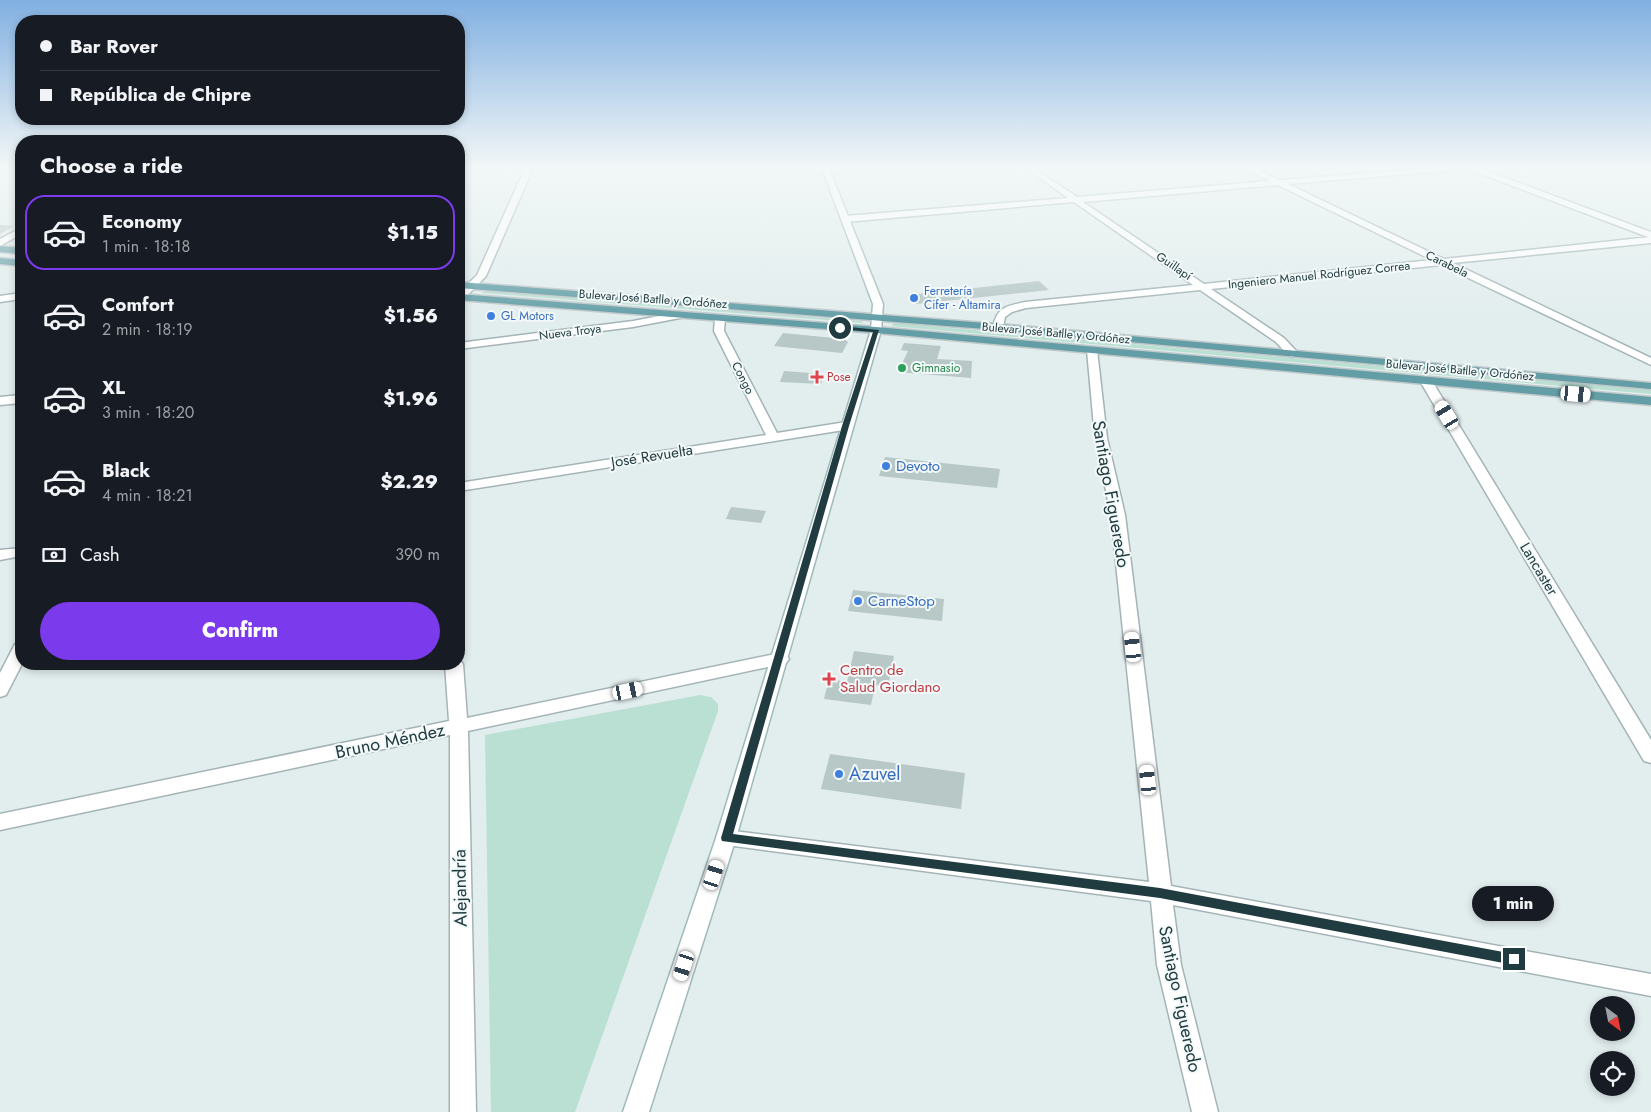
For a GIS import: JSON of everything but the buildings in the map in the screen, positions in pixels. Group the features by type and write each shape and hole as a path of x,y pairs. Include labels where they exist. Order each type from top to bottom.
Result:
{"main road":[{"path":"0,249 15,250"},
{"path":"0,261 15,262"},
{"name":"Bulevar José Batlle y Ordóñez","path":"465,286 877,324 1092,350 1651,401"},
{"name":"Bulevar José Batlle y Ordóñez","path":"465,298 720,318 998,327 1651,386"}],"street":[{"path":"465,292 481,276 507,218"},
{"path":"636,1112 726,838 877,324 878,304 845,219 858,218"},
{"name":"Guillapí","path":"1101,218 1205,287 1280,340 1293,354"},
{"name":"Carabela","path":"1351,218 1651,362"},
{"path":"1605,218 1651,235"},
{"path":"0,243 15,234"},
{"name":"Ingeniero Manuel Rodríguez Correa","path":"998,327 1000,316 1008,310 1025,306 1651,240"},
{"path":"0,298 15,297"},
{"name":"Nueva Troya","path":"465,345 633,324 681,315"},
{"name":"Congo","path":"720,318 719,331 773,437"},
{"name":"Santiago Figueredo","path":"1092,350 1094,385 1101,438 1118,515 1169,965 1205,1112"},
{"name":"Lancaster","path":"1426,381 1651,756"},
{"path":"0,401 15,399"},
{"name":"José Revuelta","path":"465,486 846,426"},
{"path":"0,555 15,553"},
{"name":"Bruno Méndez","path":"0,822 780,659"},
{"path":"0,691 15,660"},
{"name":"Alejandría","path":"454,670 459,727 463,1112"},
{"path":"726,838 1160,893 1651,985"}],"green space":[{"path":"486,291 861,321 864,323 481,293"},
{"path":"894,323 1651,390 1651,394 891,326"},
{"path":"700,695 711,697 718,704 718,711 575,1112 491,1112 485,735"}],"place":[{"name":"Ferretería Cifer - Altamira","path":"914,298"},
{"name":"GL Motors","path":"491,316"},
{"name":"Gimnasio","path":"902,368"},
{"name":"Pose","path":"817,377"},
{"name":"Devoto","path":"886,466"},
{"name":"CarneStop","path":"858,601"},
{"name":"Centro de Salud Giordano","path":"829,679"},
{"name":"Azuvel","path":"839,774"}],"route":[{"path":"840,328 876,330 846,426 780,659 726,838 1160,893 1514,959"}]}
